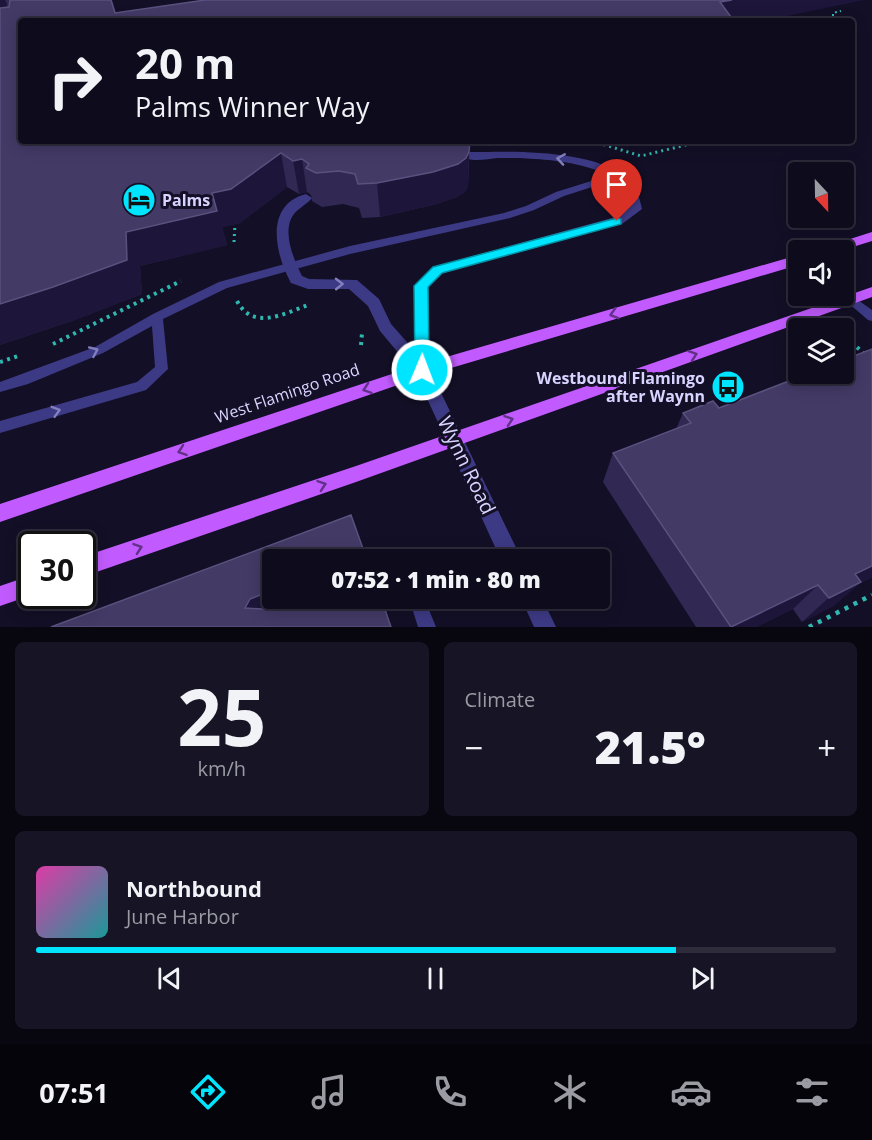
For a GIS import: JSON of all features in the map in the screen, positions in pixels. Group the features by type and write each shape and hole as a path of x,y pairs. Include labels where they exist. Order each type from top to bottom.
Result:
{"main road":[{"path":"854,242 872,236"},
{"name":"West Flamingo Road","path":"0,513 422,370 788,263"},
{"path":"854,298 872,292"},
{"path":"96,562 831,306"},
{"path":"0,596 18,590"}],"street":[{"path":"422,370 421,286 438,270 617,221 636,209 631,190 617,176 594,166 525,154 468,156"},
{"path":"306,198 288,213 283,228 290,266 296,279 308,284 352,284 374,303 386,327 422,370"},
{"name":"Wynn Road","path":"422,370 507,549"},
{"path":"536,609 544,627"}],"lane":[{"path":"0,387 99,350 157,317 223,285 350,250 506,216 560,194 617,176"},
{"path":"854,302 872,318"},
{"path":"0,427 141,386 162,369 157,317"},
{"path":"360,609 366,627"}],"path":[{"path":"833,18 833,13 841,11"},
{"path":"602,144 641,156 690,144"},
{"path":"234,242 235,224"},
{"path":"44,348 172,284 183,281"},
{"path":"237,300 241,312 258,320 315,303"},
{"path":"361,345 362,330"},
{"path":"854,344 872,361"},
{"path":"0,362 22,355"},
{"path":"809,627 872,595"}],"building":[{"name":"Palms","path":"10,0 111,0 115,13 205,0 732,0 720,2 732,18 18,18 18,144 470,144 466,158 458,164 433,172 377,183 358,184 355,174 339,171 316,173 306,168 309,164 302,159 293,161 281,153 231,189 212,193 217,211 126,232 127,260 0,304 0,8 9,7"},
{"path":"872,349 872,566 855,574 861,582 829,598 818,585 731,627 613,453 691,423 683,413 713,401 719,408 788,381 788,384 854,384 854,356"},
{"path":"351,515 363,549 262,549 262,594 250,599 245,608 385,609 391,627 51,627"}],"place":[{"name":"Palms","path":"139,200"},
{"name":"Westbound Flamingo after Waynn","path":"728,387"}],"route":[{"path":"422,370 421,286 438,270 617,221"}]}
